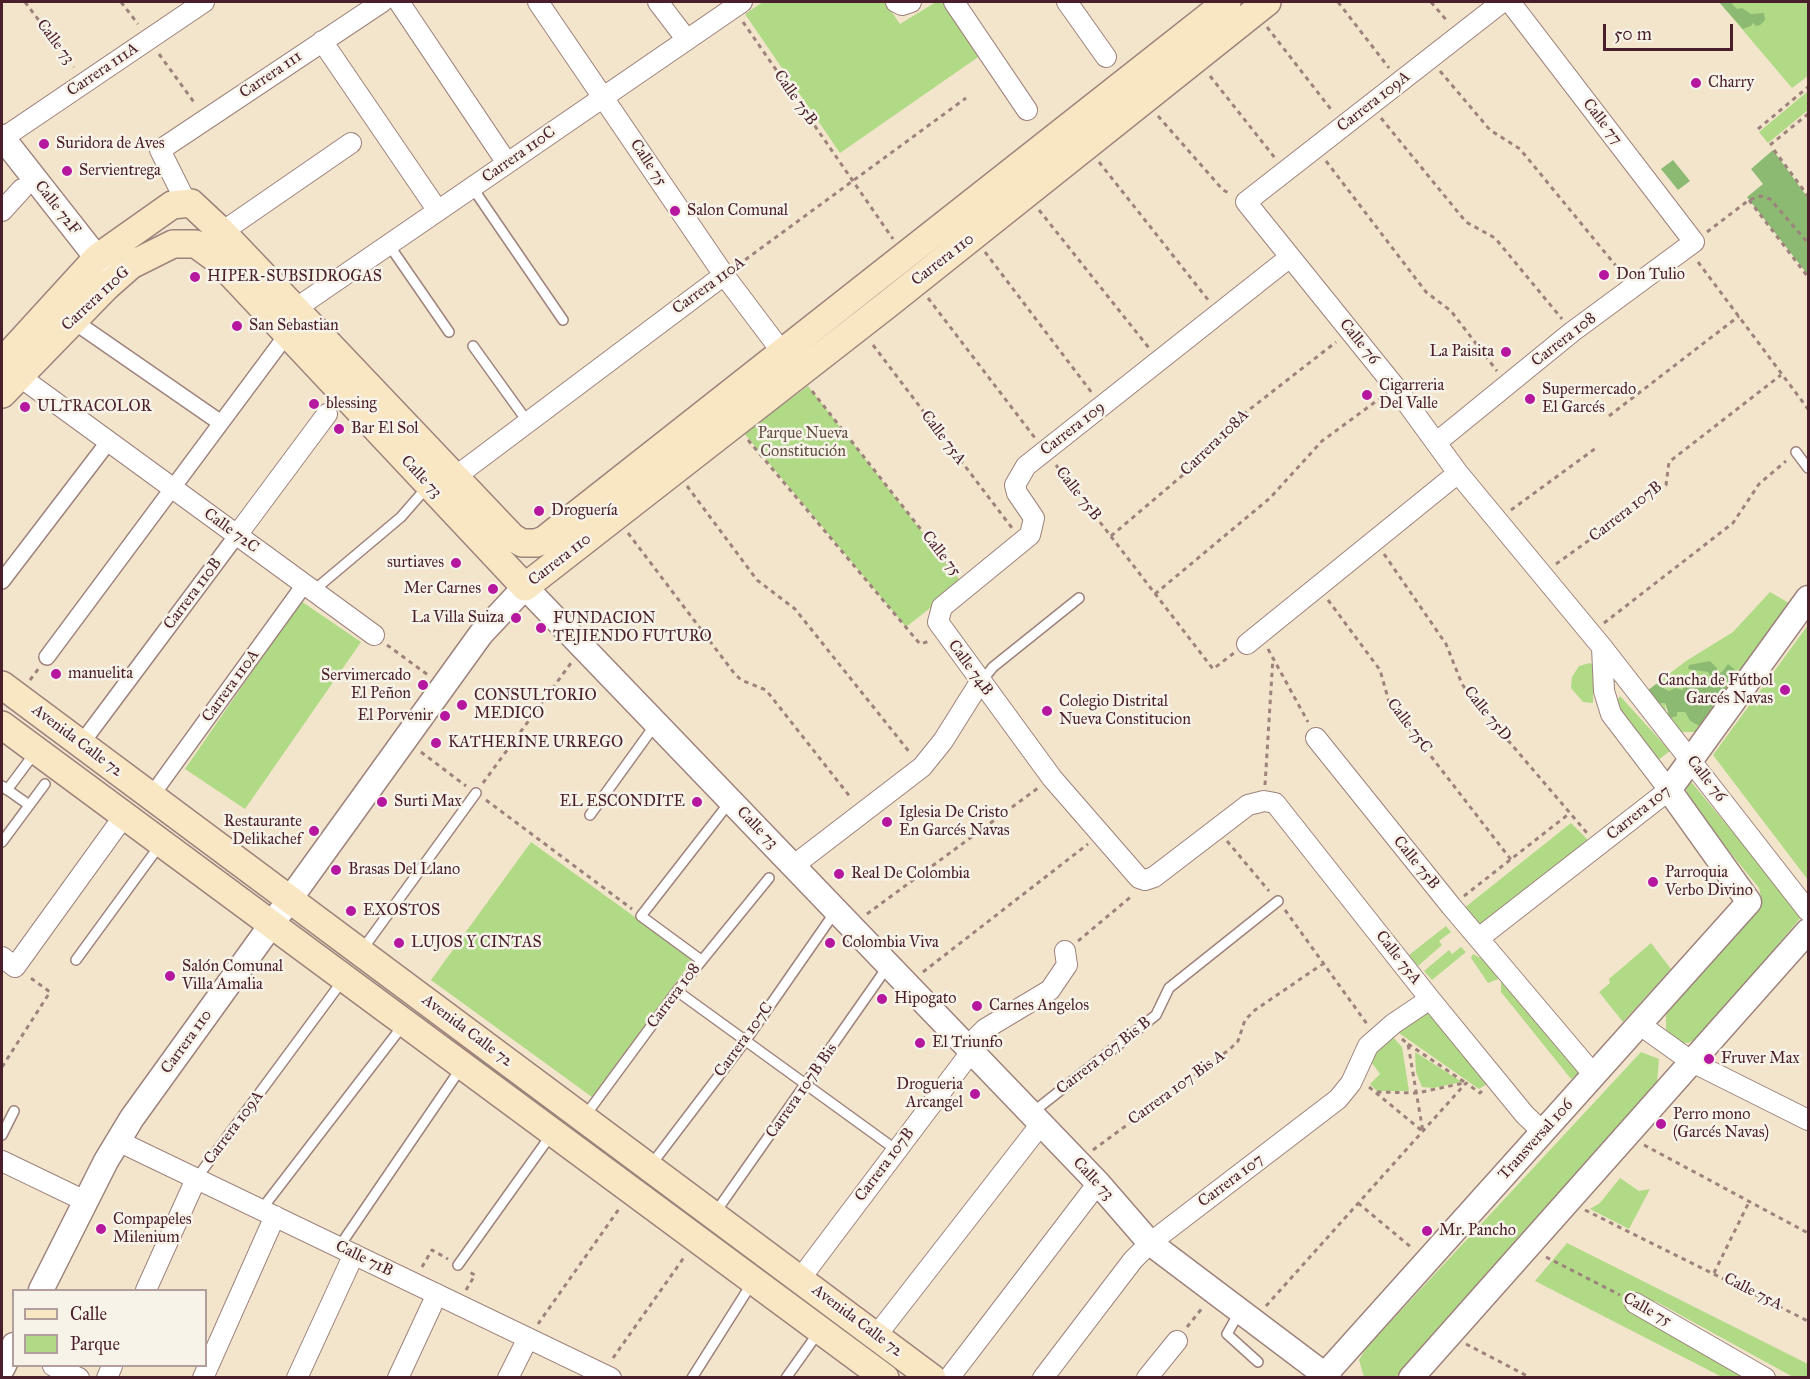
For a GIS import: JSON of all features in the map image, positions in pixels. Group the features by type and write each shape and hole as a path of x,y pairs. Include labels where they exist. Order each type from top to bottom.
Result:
{"main road":[{"name":"Carrera 110","path":"530,544 543,540 1227,2"},
{"name":"Carrera 110","path":"525,586 1264,10"},
{"name":"Calle 73","path":"186,202 196,206 215,241 292,321 455,477 512,537 530,544"},
{"name":"Carrera 110G","path":"7,377 105,268 172,205 186,202"},
{"name":"Carrera 110G","path":"7,377 72,320 105,268 148,255 173,244 215,241"},
{"name":"Calle 73","path":"292,321 428,485 525,586"},
{"name":"Avenida Calle 72","path":"10,691 932,1377"},
{"name":"Avenida Calle 72","path":"2,725 885,1377"}],"street":[{"name":"Carrera 111A","path":"2,138 204,2"},
{"name":"Carrera 111","path":"186,202 160,150 382,2"},
{"path":"399,2 507,164"},
{"name":"Calle 75","path":"538,2 724,275 782,352"},
{"path":"658,2 687,40"},
{"path":"954,2 1027,110"},
{"path":"1067,2 1106,57"},
{"name":"Carrera 109A","path":"1246,202 1502,2"},
{"name":"Calle 77","path":"1510,2 1691,245"},
{"name":"Carrera 110C","path":"292,321 389,245 737,5"},
{"path":"322,41 438,211"},
{"name":"Calle 72F","path":"2,138 105,268"},
{"path":"215,241 351,142"},
{"path":"2,211 22,189"},
{"name":"Calle 76","path":"1246,202 1396,388 1458,473 1596,640 1809,911"},
{"name":"Carrera 108","path":"1437,442 1572,332 1691,245"},
{"name":"Carrera 109","path":"941,629 938,615 942,608 1030,535 1034,518 1015,485 1026,466 1290,257"},
{"name":"Carrera 110A","path":"455,477 724,275"},
{"path":"72,320 221,423"},
{"path":"47,657 221,423 292,321"},
{"name":"Calle 72C","path":"7,377 109,441 374,635"},
{"name":"Carrera 110B","path":"81,744 327,414"},
{"path":"2,581 109,441"},
{"path":"1252,640 1458,473"},
{"name":"Calle 73","path":"525,586 1098,1183 1150,1243 1325,1376"},
{"name":"Carrera 110","path":"41,1289 85,1201 145,1098 291,900 492,620 525,586"},
{"name":"Carrera 110A","path":"157,788 309,588"},
{"name":"Carrera 107","path":"1479,938 1669,790 1809,598"},
{"name":"Calle 74B","path":"941,629 1052,778 1138,878 1146,880 1154,877 1217,830"},
{"path":"1596,640 1604,691 1611,714 1669,790"},
{"path":"793,866 922,767 944,741 980,682"},
{"name":"Calle 75B","path":"1316,738 1451,906 1594,1075"},
{"name":"Transversal 106","path":"1325,1376 1749,902 1669,790"},
{"path":"1217,830 1256,803"},
{"name":"Calle 75A","path":"1256,803 1275,803 1284,811 1430,999 1543,1132"},
{"path":"8,962 124,816"},
{"path":"1411,1377 1809,931"},
{"name":"Carrera 107B","path":"800,1279 969,1049 992,1024 1050,990 1066,964 1065,951"},
{"name":"Carrera 107","path":"1043,1377 1133,1260 1150,1243 1338,1099 1354,1076 1365,1050 1384,1032 1430,999"},
{"path":"1639,1024 1692,1062 1809,1120"},
{"name":"Carrera 107 Bis B","path":"876,1336 1036,1119"},
{"name":"Calle 71B","path":"118,1141 605,1376"},
{"path":"2,1161 85,1201"},
{"name":"Carrera 109A","path":"146,1289 196,1179"},
{"path":"949,1377 1098,1183"},
{"path":"207,1367 268,1213"},
{"path":"297,1377 346,1251"},
{"path":"398,1377 437,1294"},
{"name":"Calle 75","path":"1635,1303 1765,1377"},
{"path":"508,1377 528,1338"},
{"path":"1147,1377 1177,1341"},
{"path":"2,1369 12,1348"},
{"path":"57,1367 79,1377"}],"lane":[{"path":"472,187 563,320"},
{"path":"389,245 449,332"},
{"path":"473,346 527,421"},
{"path":"1796,452 1809,468"},
{"path":"309,588 401,517 428,485"},
{"path":"980,682 993,667 1080,598"},
{"path":"590,815 656,723"},
{"path":"29,805 4,788 36,751"},
{"path":"2,842 45,784"},
{"path":"360,952 476,793"},
{"path":"700,960 641,916 731,801"},
{"path":"76,960 161,843"},
{"name":"Carrera 108","path":"584,1118 700,960 769,878"},
{"name":"Carrera 107 Bis B","path":"1036,1119 1156,1015 1169,988 1278,901"},
{"name":"Carrera 107C","path":"650,1167 746,1040 844,918"},
{"name":"Carrera 107B Bis","path":"714,1215 888,965"},
{"name":"Carrera 109A","path":"196,1179 344,979"},
{"path":"677,991 895,1149"},
{"path":"268,1213 404,1023"},
{"path":"346,1251 463,1066"},
{"path":"2,1135 14,1111"},
{"path":"458,1265 553,1133"},
{"path":"692,1377 753,1281"},
{"path":"1246,1316 1227,1334 1258,1362"},
{"path":"786,1377 820,1330"}],"path":[{"name":"Calle 73","path":"25,2 86,82"},
{"path":"121,2 206,119"},
{"path":"1338,2 1400,82"},
{"path":"1431,2 1459,35"},
{"name":"Calle 75B","path":"737,5 852,181 899,247"},
{"path":"1264,10 1343,126"},
{"path":"1429,58 1490,130 1520,149 1633,287"},
{"path":"1208,75 1285,171"},
{"path":"1758,129 1809,87"},
{"name":"Carrera 110A","path":"724,275 966,98"},
{"path":"1370,105 1466,222 1495,238 1572,332"},
{"path":"1770,144 1809,114"},
{"path":"1157,115 1223,190 1246,202"},
{"path":"1316,147 1426,292 1451,311 1507,384"},
{"path":"1774,150 1809,196"},
{"path":"1092,153 1219,314"},
{"path":"1809,243 1770,199 1760,196 1749,200 1691,245 1781,375 1809,410"},
{"path":"1749,200 1809,277"},
{"path":"1034,203 1160,361"},
{"path":"985,252 1102,406"},
{"name":"Calle 75B","path":"921,290 1214,669 1252,640"},
{"path":"1609,416 1739,316"},
{"name":"Carrera 108A","path":"1111,536 1203,458 1236,420 1351,331"},
{"name":"Calle 75A","path":"871,343 1022,542"},
{"name":"Carrera 107B","path":"1542,574 1666,485 1669,462 1781,375"},
{"name":"Calle 75","path":"808,386 967,587"},
{"path":"1155,594 1270,498 1322,441 1396,388"},
{"name":"Calle 74B","path":"747,438 920,644 928,643 941,629"},
{"path":"1498,520 1596,448"},
{"path":"1596,640 1733,523 1759,484 1796,452"},
{"path":"681,478 757,580 795,609 922,767"},
{"path":"622,524 734,673 741,680 766,690 862,813"},
{"name":"Calle 75D","path":"1375,541 1446,644 1462,684 1470,697 1598,845"},
{"name":"Calle 75C","path":"1318,586 1380,670 1389,702 1512,861"},
{"path":"374,635 444,687"},
{"path":"1252,640 1273,657 1316,738"},
{"path":"476,793 583,647"},
{"path":"10,691 47,657"},
{"path":"1256,803 1273,657"},
{"path":"405,740 641,916"},
{"path":"844,918 1052,778"},
{"path":"1451,906 1512,861 1570,813"},
{"path":"1217,830 1278,901 1324,963 1384,1032 1408,1044 1480,1093 1496,1079"},
{"path":"907,985 1099,835"},
{"path":"2,1067 50,992 8,962"},
{"name":"Carrera 107 Bis A","path":"1077,1162 1230,1049 1238,1041 1245,1020 1255,1010 1324,963"},
{"path":"1408,1044 1423,1132"},
{"path":"1354,1076 1377,1092 1423,1132"},
{"path":"1377,1092 1417,1093 1466,1083"},
{"path":"1246,1316 1358,1203 1466,1083"},
{"path":"1627,1135 1809,1233"},
{"name":"Calle 75A","path":"1567,1202 1809,1321"},
{"path":"1714,1273 1749,1202"},
{"path":"1358,1203 1428,1262"},
{"path":"528,1338 621,1207"},
{"name":"Calle 75","path":"1526,1247 1635,1303"},
{"path":"605,1376 686,1254"},
{"path":"1177,1341 1214,1292"},
{"path":"1452,1331 1466,1344 1532,1377"}],"green space":[{"path":"763,2 885,2 900,24 936,2 951,2 984,53 840,153 745,14"},
{"path":"1719,2 1808,2 1808,76 1792,88"},
{"path":"1719,2 1733,2 1732,4 1737,9 1742,8 1751,14 1764,13 1765,20 1760,25 1756,26 1753,23 1743,29"},
{"path":"1808,91 1808,110 1768,143 1759,132"},
{"path":"1773,150 1808,198 1808,275 1747,197 1763,184 1751,169"},
{"path":"1673,160 1690,181 1678,190 1661,169"},
{"name":"Parque Nueva Constitución","path":"808,386 962,583 906,627 744,433"},
{"path":"1770,592 1789,603 1739,673 1728,665 1717,674 1710,661 1688,668 1709,672 1711,678 1707,682 1683,690 1669,691 1656,684 1686,661 1733,632"},
{"path":"301,601 361,642 245,809 185,769"},
{"name":"Cancha de Fútbol Garcés Navas","path":"1808,625 1808,880 1713,755"},
{"path":"1710,661 1717,668 1717,673 1722,672 1728,664 1739,673 1699,726 1690,721 1685,712 1677,712 1677,716 1670,718 1665,703 1656,704 1647,691 1656,684 1669,691 1675,688 1683,690 1684,682 1690,678 1706,682 1711,678 1708,672 1688,669 1689,665"},
{"path":"1590,663 1595,666 1600,682 1593,694 1593,703 1583,702 1571,688 1572,677 1579,666"},
{"path":"1620,696 1670,751 1657,761 1619,720 1616,702"},
{"path":"1665,703 1666,712 1685,712 1690,721 1699,726 1695,732 1680,732 1656,704"},
{"path":"1688,778 1802,916 1701,1037 1688,1043 1673,1042 1666,1031 1666,1015 1674,1002 1757,911 1762,902 1759,888 1691,804 1685,786"},
{"path":"1571,823 1588,840 1478,926 1463,909"},
{"path":"531,842 693,959 592,1097 431,980"},
{"path":"1446,926 1451,932 1439,941 1442,945 1418,966 1409,955"},
{"path":"1651,943 1671,969 1623,1022 1599,992 1610,983 1609,979"},
{"path":"1461,947 1466,952 1432,980 1424,971 1449,950 1452,954"},
{"path":"1473,954 1497,967 1582,1070 1571,1079 1501,992 1501,978 1488,983 1471,958"},
{"path":"1429,1008 1490,1082 1479,1089 1396,1031"},
{"path":"1391,1035 1402,1047 1409,1091 1377,1091 1370,1084 1380,1074 1366,1055"},
{"path":"1415,1052 1462,1082 1433,1088 1422,1087 1416,1072"},
{"path":"1641,1052 1659,1059 1657,1083 1535,1228 1399,1374 1395,1377 1364,1377 1359,1360 1367,1347"},
{"path":"1620,1178 1639,1191 1650,1189 1629,1229 1590,1209 1600,1203"},
{"path":"1567,1243 1808,1364 1808,1377 1793,1377 1655,1301 1652,1305 1776,1377 1722,1377 1535,1281"}],"place":[{"name":"Charry","path":"1696,83"},
{"name":"Suridora de Aves","path":"44,144"},
{"name":"Servientrega","path":"67,171"},
{"name":"Salon Comunal","path":"675,211"},
{"name":"Don Tulio","path":"1604,275"},
{"name":"HIPER-SUBSIDROGAS","path":"195,277"},
{"name":"San Sebastian","path":"237,326"},
{"name":"La Paisita","path":"1506,352"},
{"name":"Cigarreria Del Valle","path":"1367,395"},
{"name":"Supermercado El Garcés","path":"1530,399"},
{"name":"blessing","path":"314,404"},
{"name":"ULTRACOLOR","path":"25,407"},
{"name":"Bar El Sol","path":"339,429"},
{"name":"Droguería","path":"539,511"},
{"name":"surtiaves","path":"456,563"},
{"name":"Mer Carnes","path":"493,589"},
{"name":"La Villa Suiza","path":"516,618"},
{"name":"FUNDACION TEJIENDO FUTURO","path":"541,628"},
{"name":"manuelita","path":"56,674"},
{"name":"Servimercado El Peñon","path":"423,685"},
{"name":"Cancha de Fútbol Garcés Navas","path":"1785,690"},
{"name":"CONSULTORIO MEDICO","path":"462,705"},
{"name":"Colegio Distrital Nueva Constitucion","path":"1047,711"},
{"name":"El Porvenir","path":"445,716"},
{"name":"KATHERINE URREGO","path":"436,743"},
{"name":"Surti Max","path":"382,802"},
{"name":"EL ESCONDITE","path":"697,802"},
{"name":"Iglesia De Cristo En Garcés Navas","path":"887,822"},
{"name":"Restaurante Delikachef","path":"314,831"},
{"name":"Brasas Del Llano","path":"336,870"},
{"name":"Real De Colombia","path":"839,874"},
{"name":"Parroquia Verbo Divino","path":"1653,882"},
{"name":"EXOSTOS","path":"351,911"},
{"name":"LUJOS Y CINTAS","path":"399,943"},
{"name":"Colombia Viva","path":"830,943"},
{"name":"Salón Comunal Villa Amalia","path":"170,976"},
{"name":"Hipogato","path":"882,999"},
{"name":"Carnes Angelos","path":"977,1006"},
{"name":"El Triunfo","path":"920,1043"},
{"name":"Fruver Max","path":"1709,1059"},
{"name":"Drogueria Arcangel","path":"975,1094"},
{"name":"Perro mono (Garcés Navas)","path":"1661,1124"},
{"name":"Compapeles Milenium","path":"101,1229"},
{"name":"Mr. Pancho","path":"1427,1231"}]}
